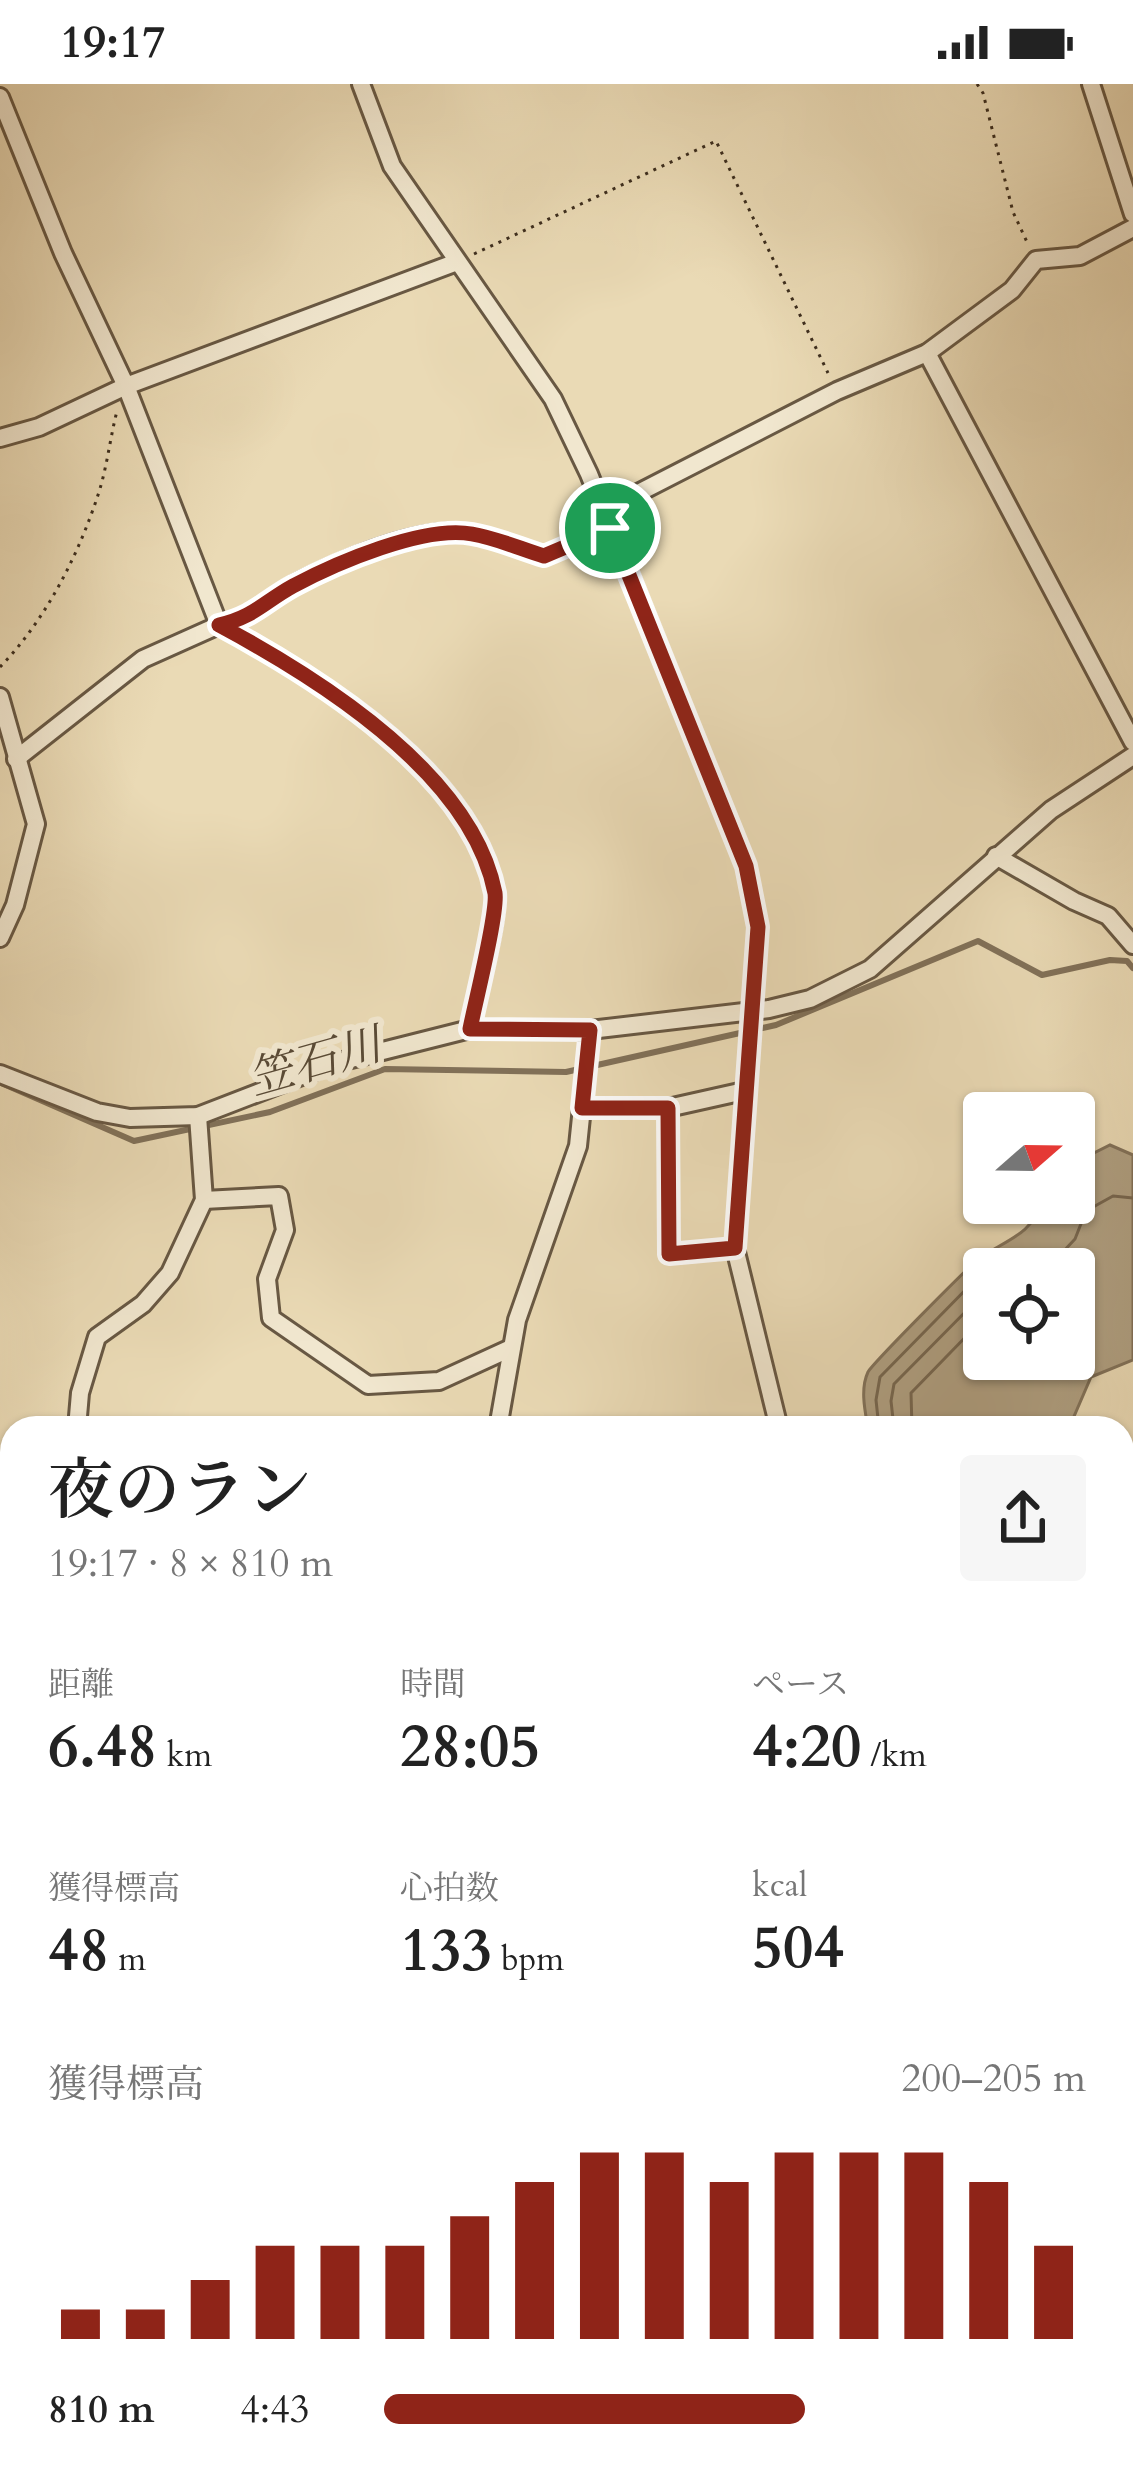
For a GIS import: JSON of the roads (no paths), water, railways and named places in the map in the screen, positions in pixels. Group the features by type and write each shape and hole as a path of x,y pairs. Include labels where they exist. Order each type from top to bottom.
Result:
{"street":[{"path":"361,84 392,166 553,399 746,866 758,927 735,1248 776,1416"},
{"path":"1091,84 1133,214"},
{"path":"0,97 63,253 126,386 219,625 310,676 364,715 459,809 496,896 470,1029"},
{"path":"16,759 143,659 219,625 245,619 305,580 388,544 440,533 471,533 544,556 837,391 927,353 1012,290 1036,260 1080,256 1133,228"},
{"path":"0,438 39,427 126,386 457,262"},
{"path":"927,353 1133,742"},
{"path":"0,697 36,824 16,905 0,938"},
{"path":"0,1074 97,1112 130,1118 198,1116 335,1063 470,1029 590,1030 750,1012 810,999 870,969 1051,811 1133,756"},
{"path":"996,856 1074,902 1108,916 1133,945"},
{"path":"500,1416 517,1319 578,1146 590,1030"},
{"path":"582,1108 668,1108 744,1091"},
{"path":"668,1108 669,1254 735,1248"},
{"path":"78,1416 97,1337 143,1304 170,1273 205,1200 198,1116"},
{"path":"205,1200 280,1196 285,1230 267,1279 271,1318 368,1384 439,1381 511,1348"}],"water":[{"path":"1110,1145 1133,1155 1133,1360 1095,1375 1095,1248 996,1248 1030,1224 1095,1224 1095,1152"},
{"path":"963,1274 963,1380 1090,1380 1074,1416 866,1416 868,1372"}],"waterway":[{"name":"笠石川","path":"1,1083 134,1141 270,1112 385,1069 566,1072 776,1025 978,941 1042,975 1110,960 1127,961 1133,968"}]}
